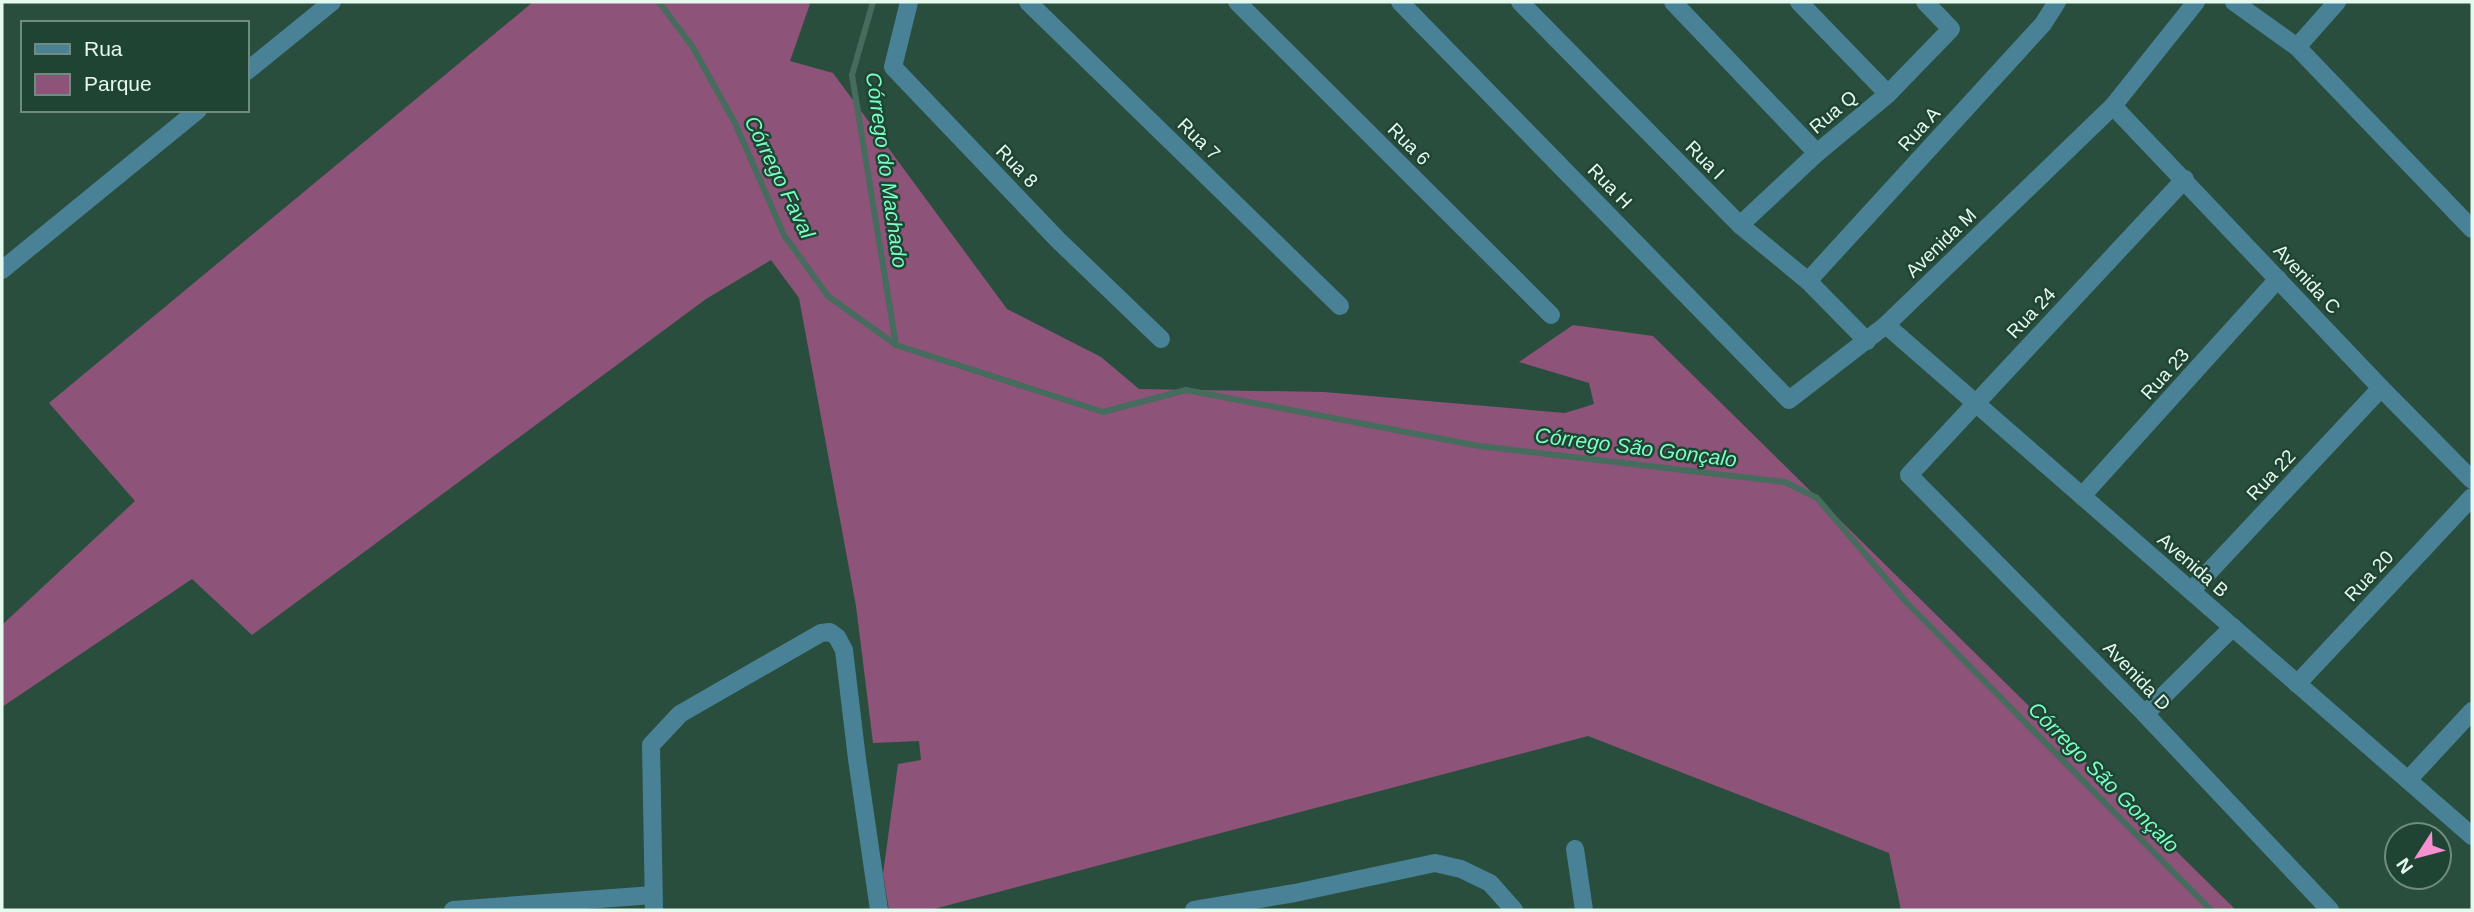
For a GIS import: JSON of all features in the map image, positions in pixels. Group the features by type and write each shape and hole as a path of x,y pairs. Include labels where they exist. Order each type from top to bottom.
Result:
{"street":[{"path":"248,70 332,2"},
{"name":"Rua 8","path":"909,2 893,67 1058,240 1161,339"},
{"name":"Rua 7","path":"1028,2 1340,306"},
{"name":"Rua 6","path":"1237,2 1550,315"},
{"name":"Rua H","path":"1400,2 1789,400"},
{"name":"Rua I","path":"1520,2 1740,225 1808,281 1867,341"},
{"path":"1673,2 1818,153"},
{"path":"1799,2 1888,94"},
{"name":"Rua Q","path":"1740,225 1818,153 1888,94 1951,29 1925,2"},
{"name":"Rua A","path":"1808,281 2043,24 2057,2"},
{"name":"Avenida M","path":"1789,400 1886,325 2113,106 2196,2"},
{"path":"2234,2 2297,47 2472,229"},
{"path":"2297,47 2337,2"},
{"name":"Avenida C","path":"2113,106 2472,480"},
{"path":"2,270 196,112"},
{"name":"Rua 24","path":"1909,475 2185,179"},
{"name":"Rua 23","path":"2082,496 2278,279"},
{"name":"Avenida B","path":"1886,325 2472,836"},
{"name":"Rua 22","path":"2190,591 2381,388"},
{"name":"Avenida D","path":"1909,475 2145,714 2330,910"},
{"name":"Rua 20","path":"2297,684 2472,497"},
{"path":"2145,714 2233,627"},
{"path":"453,910 654,902 651,745 680,715 821,633 830,632 838,637 844,650 879,910"},
{"path":"2408,780 2472,711"},
{"path":"1575,849 1584,910"},
{"path":"1194,910 1295,893 1435,863 1461,869 1490,883 1514,910"}],"green space":[{"path":"533,2 810,4 790,61 833,73 1007,309 1101,357 1139,389 1324,392 1565,413 1594,404 1589,383 1519,362 1573,325 1653,336 2236,910 1901,910 1889,853 1588,736 930,910 889,910 883,874 898,764 921,760 919,741 873,743 856,606 799,298 771,260 706,299 252,635 192,579 2,707 2,625 135,501 49,403"}],"waterway":[{"name":"Córrego São Gonçalo","path":"659,2 692,46 735,123 784,235 828,296 896,345 1103,412 1186,390 1479,446 1785,482 1817,498 1907,603 2211,910"},
{"name":"Córrego do Machado","path":"873,2 852,75 896,345"}],"water label":[{"name":"Córrego Faval","path":"780,177"}]}
